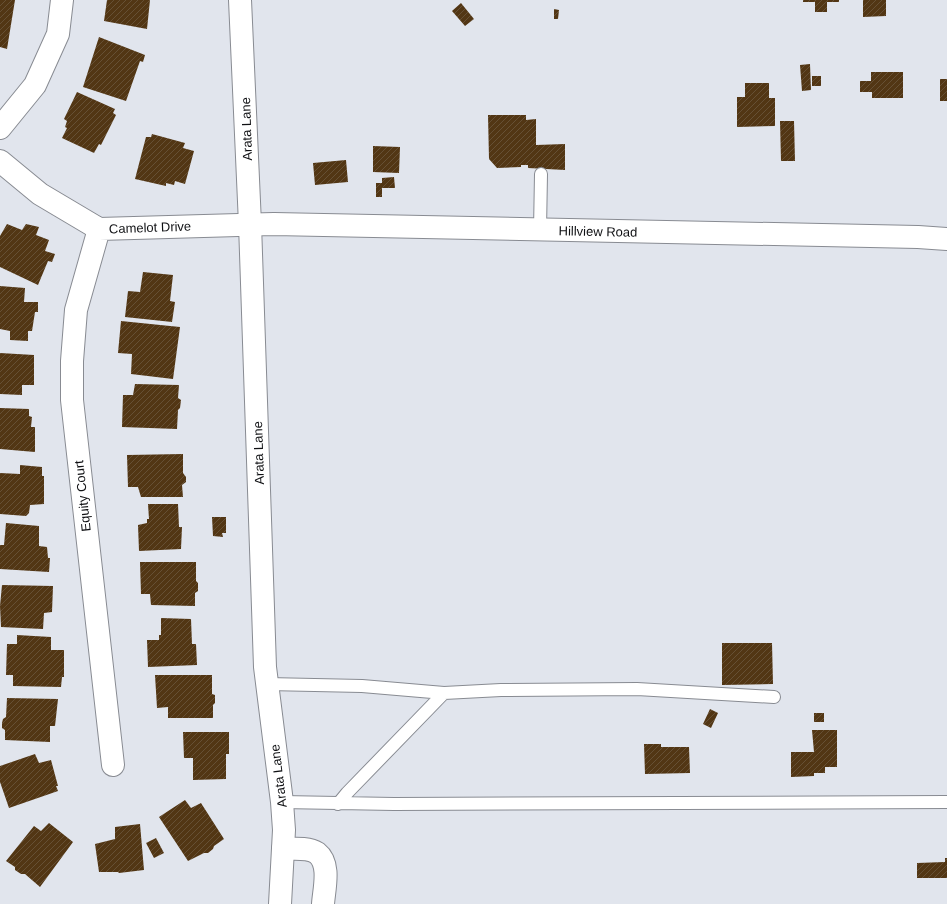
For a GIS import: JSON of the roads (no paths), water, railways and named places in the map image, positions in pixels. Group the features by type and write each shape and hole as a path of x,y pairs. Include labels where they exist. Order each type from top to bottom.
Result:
{"street":[{"path":"0,128 35,85 58,34 62,0"},
{"name":"Arata Lane","path":"240,0 250,224 264,651 284,830 280,904"},
{"name":"Camelot Drive","path":"0,161 40,194 99,229 250,224"},
{"name":"Hillview Road","path":"250,224 910,237 947,240"},
{"name":"Equity Court","path":"99,229 76,310 72,361 72,400 113,766"},
{"path":"283,849 306,850 316,853 324,862 325,877 323,904"}],"lane":[{"path":"540,230 541,174"},
{"path":"267,684 362,686 444,693 501,690 637,689 774,697"},
{"path":"338,804 444,693"},
{"path":"282,802 338,804 947,802"}]}
